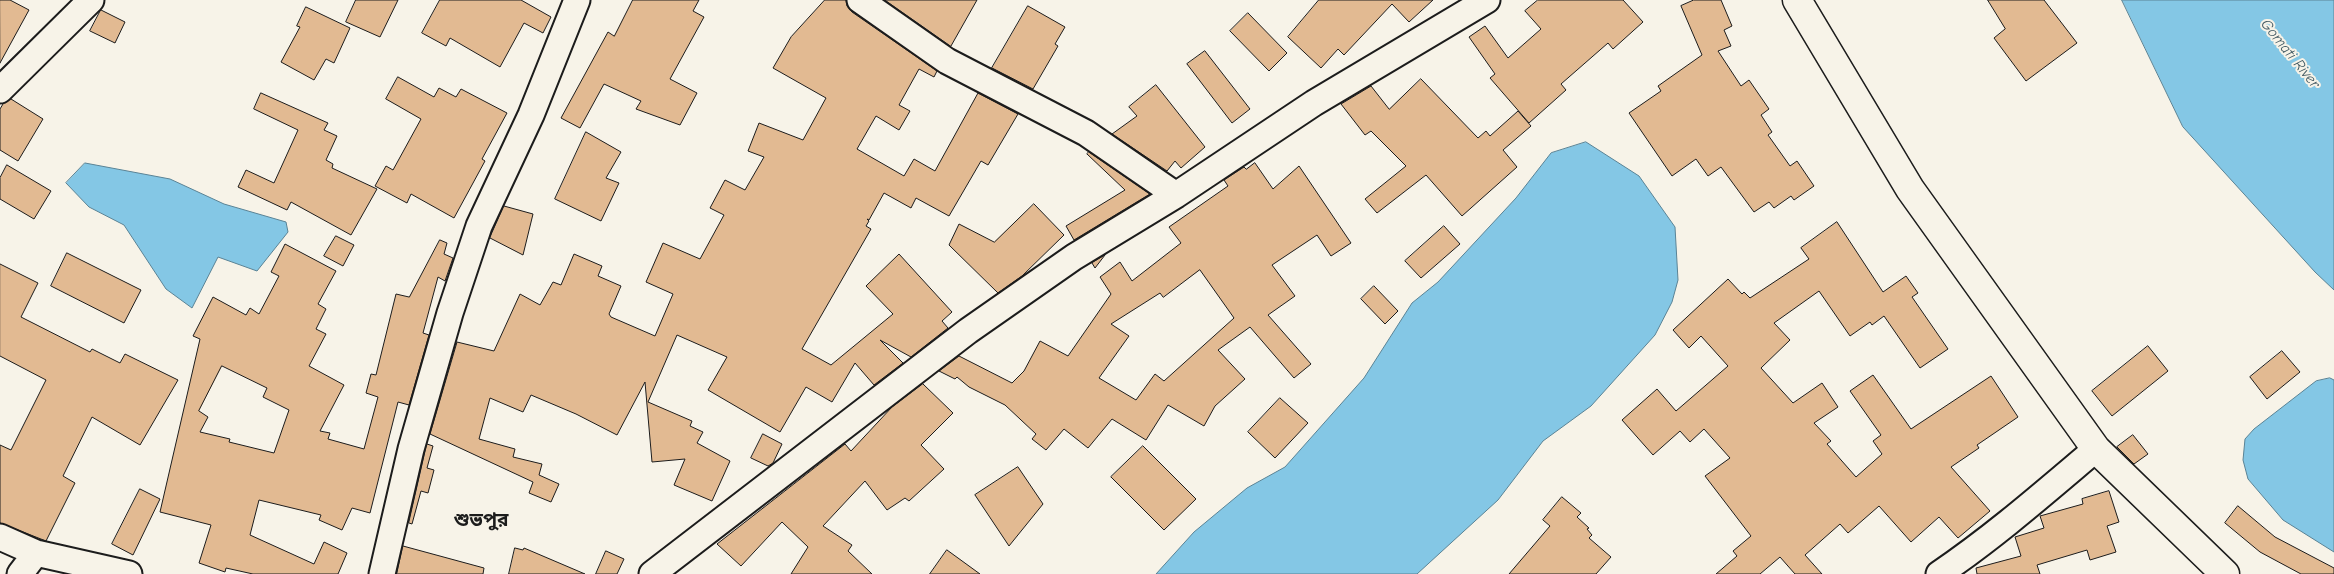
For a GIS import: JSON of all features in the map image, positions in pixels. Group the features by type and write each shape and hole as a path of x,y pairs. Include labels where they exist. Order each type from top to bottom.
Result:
{"street":[{"path":"0,90 91,0"},
{"path":"382,574 411,450 450,313 479,226 531,115 578,0"},
{"path":"860,0 947,61 1086,133 1176,195"},
{"path":"652,574 968,331 1074,257 1176,195 1314,103 1487,0"},
{"path":"1797,0 1910,189 2096,449 2224,574"},
{"path":"1939,574 1969,554 2027,508 2096,449"},
{"path":"0,537 36,553 129,574"},
{"path":"20,574 36,553"}],"water":[{"name":"Gomati River","path":"2122,0 2334,0 2334,290 2315,272 2183,127"},
{"path":"1586,142 1639,176 1675,227 1678,280 1672,302 1655,335 1591,406 1543,441 1498,500 1417,574 1156,574 1194,532 1247,488 1285,467 1364,378 1412,303 1438,282 1516,198 1551,153"},
{"path":"85,163 170,179 224,204 286,222 288,232 257,271 218,257 192,308 166,289 124,225 89,207 66,183"},
{"path":"2330,378 2334,380 2334,552 2283,520 2248,479 2243,460 2245,439 2254,429 2316,381"}],"building":[{"path":"0,0 10,0 29,10 0,63"},
{"path":"356,0 398,0 380,37 346,22"},
{"path":"440,0 521,0 551,17 543,33 524,23 500,67 450,38 446,46 422,33"},
{"path":"633,0 699,0 693,11 704,17 670,79 697,93 680,125 636,109 641,101 604,84 580,128 561,118 608,32 614,36"},
{"path":"825,0 846,0 847,6 852,12 937,71 934,77 919,69 899,105 910,111 899,130 876,116 857,149 904,176 914,159 935,171 978,93 1018,114 988,165 981,161 949,216 916,198 911,208 884,193 869,220 867,219 869,221 866,226 871,229 802,349 831,365 893,314 866,286 899,254 952,312 942,321 948,328 911,357 880,340 903,363 874,385 855,363 832,402 806,387 780,432 708,390 727,357 677,335 648,402 692,421 690,426 703,432 697,443 730,461 712,501 674,485 685,459 652,462 645,382 617,435 576,414 531,395 523,412 490,398 479,439 515,449 513,457 542,464 539,475 559,484 551,502 529,493 533,482 430,434 457,342 494,351 520,294 540,305 553,282 561,285 574,254 602,266 598,276 621,286 609,314 611,317 655,336 673,294 646,282 663,243 700,259 724,215 710,208 725,180 745,190 764,157 748,151 759,123 803,140 826,98 773,68 791,37"},
{"path":"885,0 977,0 951,46"},
{"path":"1319,0 1433,0 1409,22 1392,4 1344,55 1338,49 1321,68 1288,37"},
{"path":"1538,0 1623,0 1643,22 1613,49 1608,43 1561,84 1566,90 1529,123 1490,78 1495,74 1469,37 1485,26 1508,58 1541,29 1525,11"},
{"path":"1694,0 1721,0 1732,26 1724,30 1731,46 1718,51 1741,86 1749,80 1769,109 1761,115 1772,132 1768,135 1790,166 1797,161 1814,186 1794,200 1791,196 1774,208 1769,202 1754,212 1721,167 1708,176 1696,159 1672,176 1629,113 1661,91 1658,86 1702,55 1681,6"},
{"path":"1988,0 2044,0 2077,43 2026,81 1994,38 2005,29"},
{"path":"1028,6 1065,27 1055,44 1058,46 1033,89 992,68"},
{"path":"306,7 350,28 334,63 326,59 314,80 281,62 300,27 297,26"},
{"path":"101,10 125,22 115,43 90,31"},
{"path":"1248,13 1287,53 1269,71 1230,31"},
{"path":"1205,51 1250,109 1232,123 1187,64"},
{"path":"398,77 434,97 439,88 456,97 461,89 507,113 482,159 485,161 454,218 411,194 407,203 375,186 386,166 393,170 421,119 386,99"},
{"path":"1421,79 1478,138 1486,131 1490,136 1518,111 1531,126 1503,150 1517,167 1462,216 1426,175 1377,213 1365,199 1406,166 1371,131 1365,135 1341,104 1371,86 1389,109"},
{"path":"1156,85 1205,147 1181,168 1175,161 1167,171 1112,134 1137,116 1129,107"},
{"path":"261,93 328,123 324,130 337,136 326,160 333,164 332,168 377,189 351,235 291,202 287,210 238,187 246,170 274,183 298,130 254,109"},
{"path":"11,99 43,119 18,161 0,150 0,109 3,104"},
{"path":"586,132 621,152 606,178 619,183 601,221 555,199"},
{"path":"1089,152 1150,194 1074,240 1066,226 1125,190 1087,154"},
{"path":"1255,163 1273,189 1299,166 1351,243 1331,256 1317,235 1272,265 1295,296 1268,315 1311,364 1294,378 1250,327 1218,350 1245,379 1215,406 1204,426 1168,405 1146,440 1112,419 1088,448 1064,429 1046,450 1032,439 1036,434 1005,405 969,387 957,377 955,379 939,371 959,356 1012,383 1024,371 1040,341 1068,356 1111,294 1100,277 1120,262 1132,281 1181,243 1169,227 1228,186 1224,180 1244,167 1246,169","holes":["1200,270 1234,318 1164,381 1155,374 1136,400 1099,378 1129,336 1111,324 1160,293 1163,297"]},
{"path":"7,165 51,191 34,219 0,199 0,178"},
{"path":"1034,204 1064,235 1022,276 998,293 949,245 959,224 994,242"},
{"path":"504,206 533,214 523,255 490,238"},
{"path":"1837,222 1883,292 1906,276 1918,293 1912,297 1948,349 1920,368 1884,316 1872,325 1870,322 1850,336 1819,291 1774,323 1790,340 1761,368 1793,403 1822,383 1838,407 1814,423 1831,441 1827,444 1856,477 1882,454 1873,441 1881,435 1850,391 1873,375 1911,429 1991,376 2018,417 1977,445 1979,448 1951,467 1990,511 1958,538 1939,517 1911,542 1879,506 1848,533 1840,524 1805,555 1822,574 1795,574 1780,557 1760,574 1716,574 1737,556 1733,551 1751,536 1705,476 1730,458 1704,429 1690,442 1680,431 1653,455 1622,420 1657,389 1676,411 1728,366 1701,336 1689,348 1673,330 1728,279 1742,294 1744,292 1750,298 1809,259 1801,248"},
{"path":"1444,226 1460,244 1421,278 1405,261"},
{"path":"336,236 354,245 343,266 324,256"},
{"path":"440,240 447,243 444,254 453,258 445,281 438,277 423,333 429,335 409,405 398,402 370,513 352,508 342,530 319,520 321,515 259,500 250,535 314,564 324,542 347,553 338,574 253,574 226,568 225,572 199,563 211,525 160,512 200,339 193,336 213,297 246,315 250,308 259,314 279,276 271,272 285,244 336,271 318,304 326,309 316,329 326,334 309,366 344,385 320,431 330,433 328,439 364,449 378,397 366,393 371,374 376,375 396,294 409,297","holes":["222,366 267,388 263,397 289,410 274,453 229,442 230,439 200,432 208,417 199,411"]},
{"path":"67,253 141,290 124,323 51,286"},
{"path":"1105,255 1095,268 1092,263"},
{"path":"0,264 38,283 21,317 90,352 92,349 120,363 125,354 178,380 140,445 92,417 63,476 75,483 46,541 0,523 0,445 11,450 46,380 0,356"},
{"path":"1374,286 1398,311 1385,324 1361,299"},
{"path":"2148,346 2168,371 2112,416 2092,391"},
{"path":"2282,351 2300,372 2267,399 2250,377"},
{"path":"923,384 953,413 921,445 944,469 909,501 905,498 887,510 865,481 823,526 852,545 848,551 872,574 791,574 808,547 782,522 741,566 717,544 845,444 851,451 892,407"},
{"path":"1280,398 1308,423 1275,458 1248,432"},
{"path":"763,434 782,444 773,463 768,466 751,458"},
{"path":"2133,435 2148,454 2134,464 2117,447"},
{"path":"427,444 433,446 427,468 434,470 428,493 421,491 412,524 409,523"},
{"path":"1143,446 1196,499 1164,530 1111,477"},
{"path":"1018,467 1043,504 1009,546 975,495"},
{"path":"140,489 160,499 133,555 112,544"},
{"path":"2109,491 2119,522 2107,526 2116,552 2090,560 2087,550 2037,565 2040,574 1977,574 1976,568 2021,556 2015,537 2044,528 2040,516 2083,504 2082,499"},
{"path":"1562,497 1581,513 1577,517 1589,528 1587,529 1592,535 1589,538 1611,557 1596,574 1509,574 1550,526 1543,520"},
{"path":"2238,506 2275,537 2334,568 2334,574 2301,574 2260,552 2225,523"},
{"path":"403,546 484,568 483,574 397,574"},
{"path":"515,548 523,550 524,548 585,574 509,574"},
{"path":"947,550 980,574 930,574"},
{"path":"606,551 624,559 617,574 596,574"}],"district":[{"name":"শুভপুর","path":"481,521"}]}
